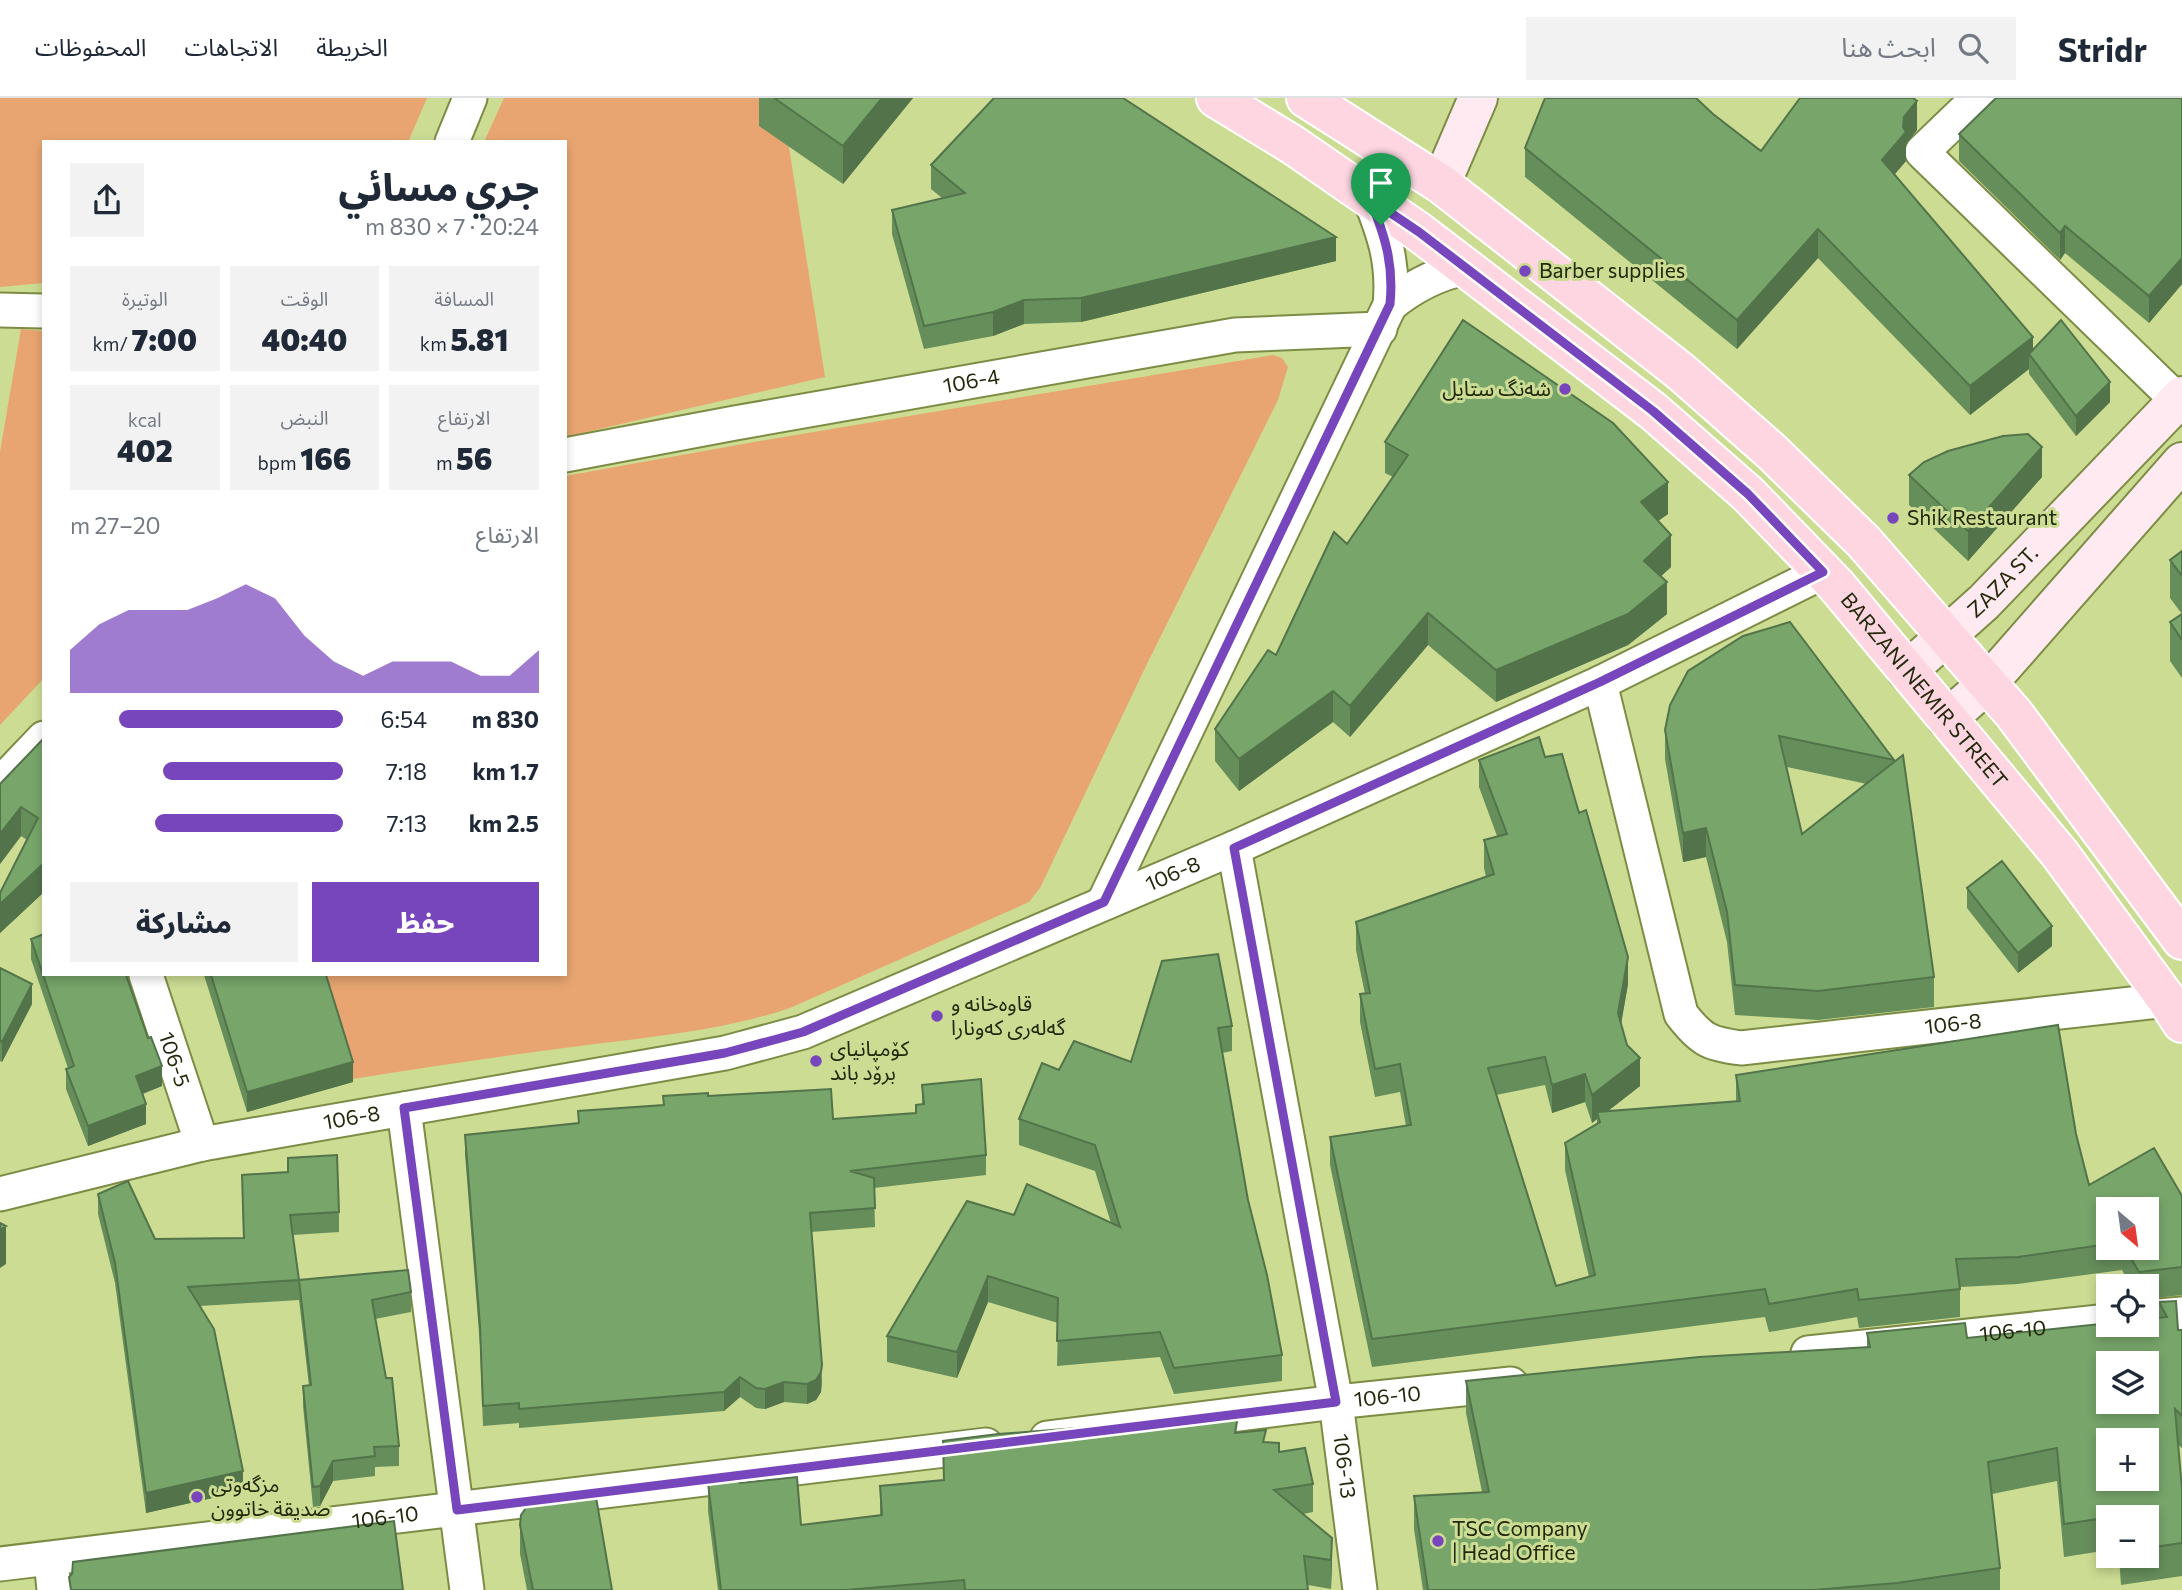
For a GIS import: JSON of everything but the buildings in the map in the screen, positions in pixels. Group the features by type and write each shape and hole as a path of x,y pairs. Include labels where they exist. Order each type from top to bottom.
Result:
{"main road":[{"name":"BARZANI NEMIR STREET","path":"1216,98 1293,145 1465,268 1653,411 1748,494 1823,572 2060,855 2175,1012"},
{"path":"1306,98 1441,184 1680,371 1772,452 1864,542 1988,683 2023,725 2182,940"}],"street":[{"path":"453,140 470,98"},
{"path":"1441,184 1478,98"},
{"path":"1978,98 1922,152 2180,398"},
{"path":"1104,902 1385,317 1392,285 1388,247 1370,199"},
{"path":"1385,317 1418,284 1449,271 1465,268"},
{"path":"0,310 42,311"},
{"name":"106-4","path":"567,455 748,420 1235,335 1385,317"},
{"name":"ZAZA ST.","path":"1907,671 2011,574 2180,398"},
{"path":"1947,719 1988,683 2182,462"},
{"name":"106-8","path":"0,1194 202,1144 725,1053 803,1032 1234,848 1600,682 1823,572"},
{"name":"106-8","path":"1600,682 1681,1014 1694,1031 1714,1045 1741,1048 2175,1012"},
{"path":"0,784 42,740"},
{"name":"106-13","path":"1234,848 1336,1402 1360,1590"},
{"name":"106-5","path":"146,976 202,1144"},
{"path":"404,1108 467,1590"},
{"path":"2159,1316 2182,1314"},
{"name":"106-10","path":"1777,1356 2096,1322"},
{"name":"106-10","path":"0,1564 52,1574 457,1510 1336,1402 1543,1381"}],"shaded area":[{"path":"0,98 427,98 409,140 42,140 42,283 0,287"},
{"path":"504,98 763,98 788,141 825,377 567,437 567,140 485,140"},
{"path":"21,329 42,331 42,680 0,725 0,452"},
{"path":"1273,355 1282,358 1288,367 1278,400 1040,888 1029,902 790,1008 763,1016 678,1033 353,1079 321,976 567,976 567,476"}],"place":[{"name":"Barber supplies","path":"1525,271"},
{"name":"شەنگ ستایل","path":"1565,389"},
{"name":"Shik Restaurant","path":"1893,518"},
{"name":"قاوەخانە و گەلەری کەونارا","path":"937,1016"},
{"name":"کۆمپانیای برۆد باند","path":"816,1061"},
{"name":"مزگەوتی صديقة خاتوون","path":"197,1497"},
{"name":"TSC Company | Head Office","path":"1438,1541"}],"route":[{"path":"1370,199 1419,232 1653,411 1748,494 1823,572 1600,682 1234,848 1336,1402 457,1510 404,1108 725,1053 803,1032 1104,902 1380,329 1390,304 1392,285 1388,247 1381,225 1370,199"}]}
